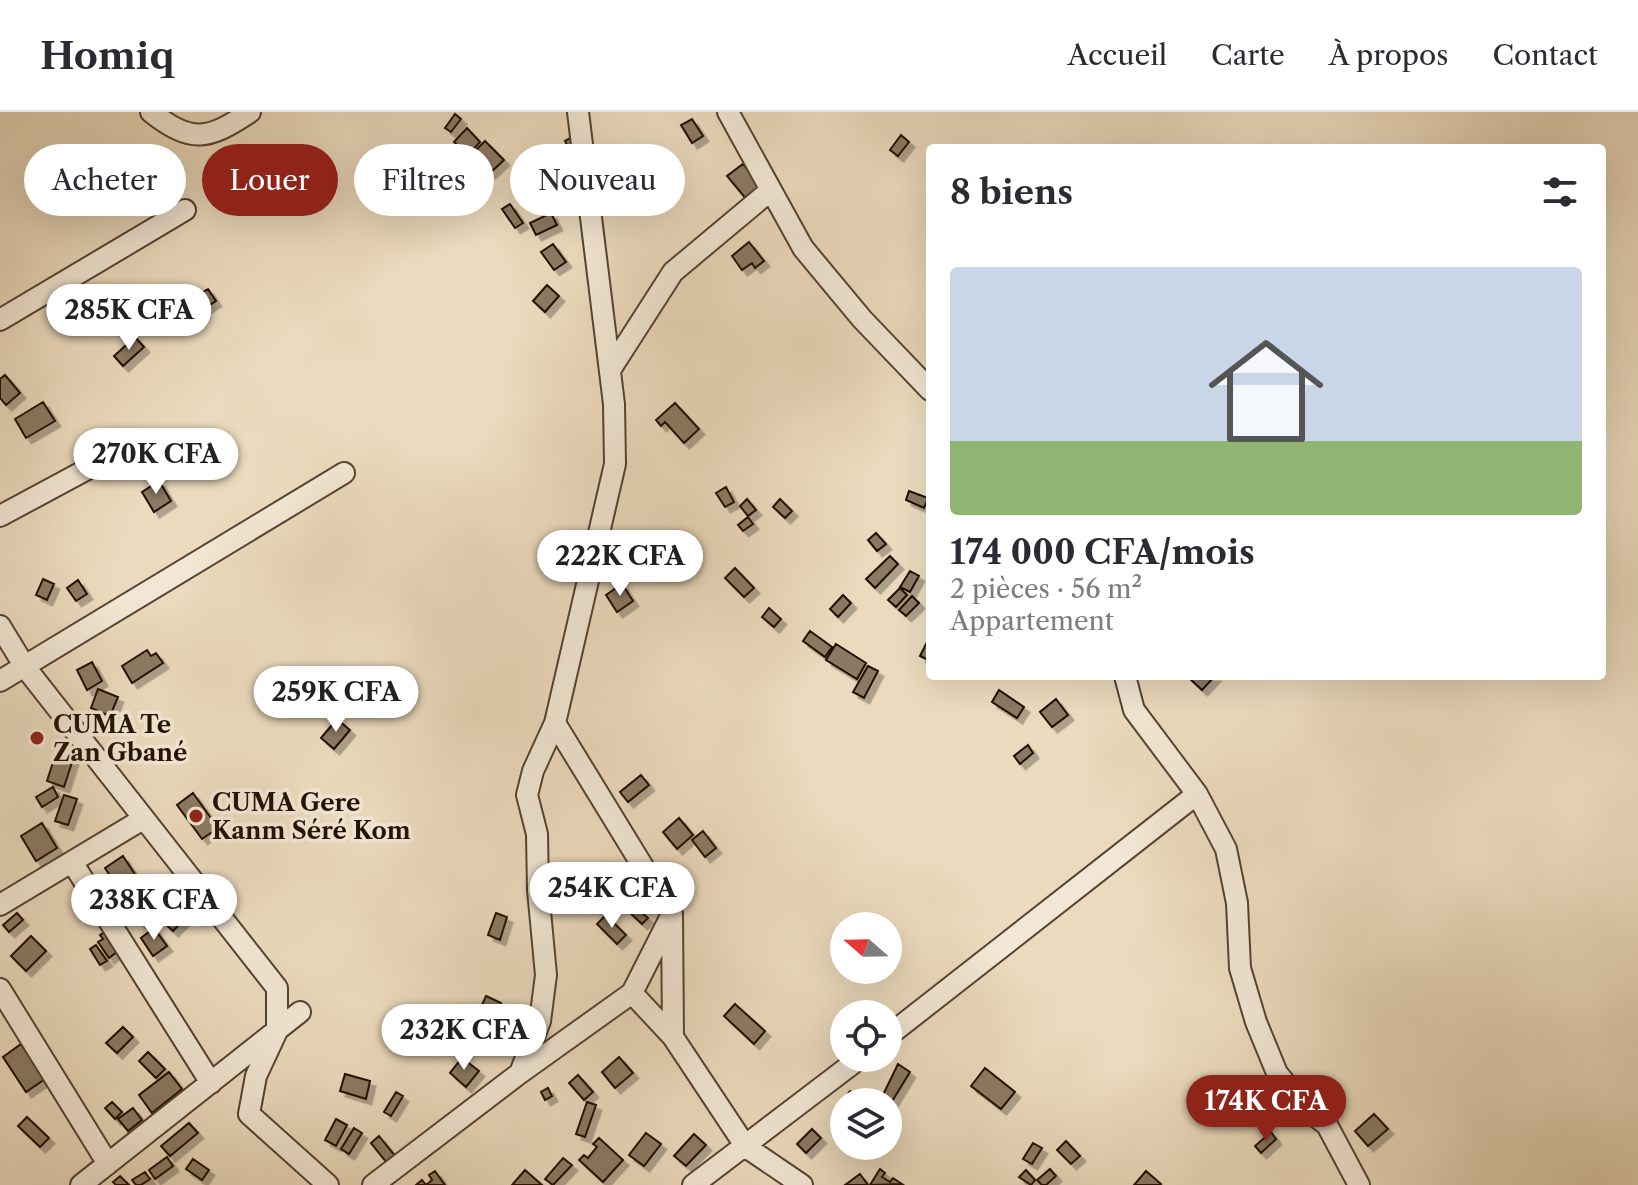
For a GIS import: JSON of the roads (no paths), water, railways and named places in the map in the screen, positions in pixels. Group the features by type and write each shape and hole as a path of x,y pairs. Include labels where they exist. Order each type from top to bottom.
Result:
{"street":[{"path":"151,112 172,129 196,135 220,132 250,112"},
{"path":"520,1073 540,1021 546,975 538,890 537,834 527,795 533,771 555,723 615,464 614,404 578,112"},
{"path":"728,112 803,248 862,319 926,386"},
{"path":"610,370 673,272 771,190"},
{"path":"0,320 175,216"},
{"path":"0,516 121,451"},
{"path":"0,681 344,473"},
{"path":"0,626 25,667 277,988 277,1031 256,1076 249,1114 328,1185"},
{"path":"1126,680 1134,710 1197,794 1226,849 1237,903 1240,968 1256,1022 1277,1073 1306,1109 1327,1125 1359,1185"},
{"path":"555,723 672,914 673,1037"},
{"path":"902,1025 1197,794"},
{"path":"0,905 143,819"},
{"path":"72,862 211,1083"},
{"path":"373,1185 520,1073 632,993 672,914"},
{"path":"0,989 108,1164"},
{"path":"632,993 673,1037 746,1147 802,1185"},
{"path":"81,1185 300,1012"},
{"path":"693,1185 842,1072"}],"place":[{"name":"CUMA Te Zan Gbané","path":"37,738"},
{"name":"CUMA Gere Kanm Séré Kom","path":"196,816"}]}
